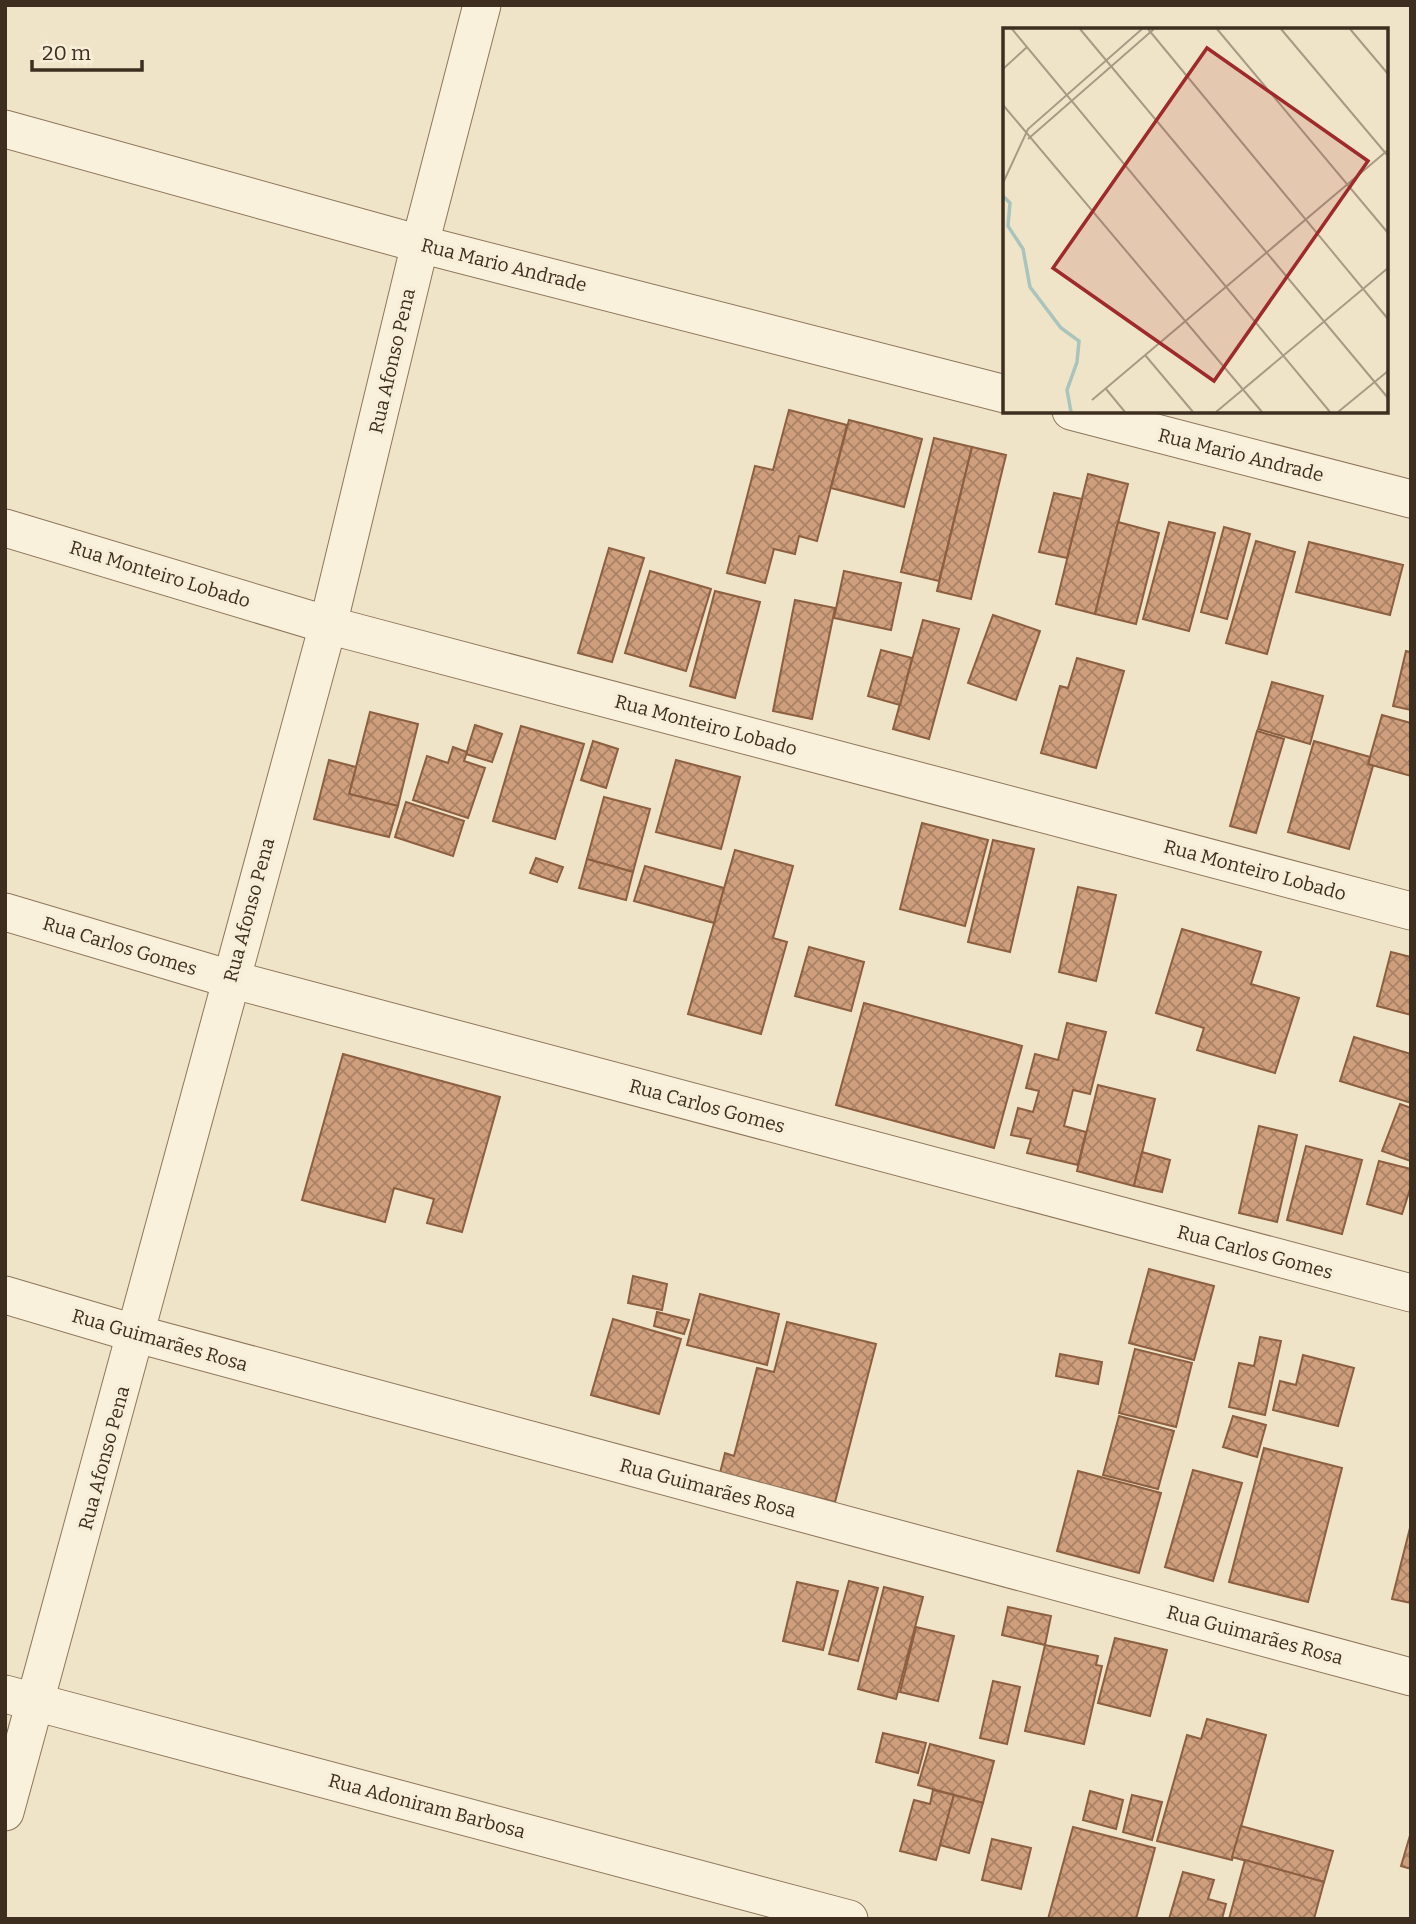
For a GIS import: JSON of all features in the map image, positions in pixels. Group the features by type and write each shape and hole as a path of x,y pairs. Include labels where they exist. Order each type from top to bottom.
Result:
{"street":[{"name":"Rua Afonso Pena","path":"5,1812 21,1698 137,1334 230,979 328,625 420,244 482,5"},
{"name":"Rua Mario Andrade","path":"5,129 420,244 1003,393"},
{"name":"Rua Mario Andrade","path":"1078,413 1411,499"},
{"name":"Rua Monteiro Lobado","path":"5,528 328,625 1411,911"},
{"name":"Rua Carlos Gomes","path":"5,912 230,979 1411,1293"},
{"name":"Rua Guimarães Rosa","path":"5,1295 137,1334 1411,1677"},
{"name":"Rua Adoniram Barbosa","path":"21,1698 849,1919"}],"building":[{"path":"789,410 847,425 817,541 799,536 795,554 774,549 765,583 727,573 755,466 773,470"},
{"path":"849,420 922,439 904,507 831,488"},
{"path":"934,438 972,447 939,581 901,572"},
{"path":"972,447 1006,455 971,599 937,591"},
{"path":"1088,474 1128,484 1095,614 1056,604"},
{"path":"1054,493 1082,499 1067,558 1039,552"},
{"path":"1118,522 1159,533 1136,624 1095,614"},
{"path":"1169,522 1215,533 1189,631 1143,619"},
{"path":"1224,527 1250,534 1227,619 1201,612"},
{"path":"1256,541 1295,552 1267,654 1226,643"},
{"path":"1309,542 1403,565 1390,615 1296,592"},
{"path":"609,548 644,558 612,662 578,653"},
{"path":"650,571 711,589 686,671 625,653"},
{"path":"844,571 901,583 891,630 834,618"},
{"path":"715,591 760,602 735,698 690,686"},
{"path":"795,600 835,608 812,719 773,711"},
{"path":"993,615 1040,631 1016,700 968,683"},
{"path":"923,620 959,629 929,739 893,729"},
{"path":"881,650 912,658 900,705 868,696"},
{"path":"1406,651 1411,652 1411,710 1393,706"},
{"path":"1077,658 1124,671 1096,768 1041,753 1060,686 1068,688"},
{"path":"1272,682 1323,696 1310,744 1258,729"},
{"path":"370,712 418,724 398,806 349,794"},
{"path":"1382,715 1411,723 1411,776 1368,764"},
{"path":"475,725 502,734 492,762 466,754"},
{"path":"521,726 584,744 555,839 493,821"},
{"path":"1257,731 1284,739 1256,833 1230,826"},
{"path":"593,741 618,749 606,788 581,780"},
{"path":"1314,741 1370,757 1368,764 1373,766 1349,849 1288,832"},
{"path":"453,747 467,752 464,761 485,768 468,818 413,800 427,756 448,763"},
{"path":"329,760 356,767 349,794 398,806 389,837 314,819"},
{"path":"676,760 740,777 721,849 656,832"},
{"path":"604,797 650,809 633,872 587,859"},
{"path":"406,802 464,821 453,856 395,837"},
{"path":"922,823 988,840 965,926 900,909"},
{"path":"993,840 1034,849 1010,952 968,942"},
{"path":"735,850 793,866 773,938 787,942 761,1034 688,1014"},
{"path":"536,858 563,867 557,882 530,873"},
{"path":"587,859 633,872 626,900 579,888"},
{"path":"645,866 724,888 714,923 634,901"},
{"path":"1078,887 1116,895 1096,981 1059,972"},
{"path":"1182,929 1261,952 1251,984 1299,998 1275,1073 1197,1050 1204,1028 1156,1013"},
{"path":"809,947 864,962 851,1011 795,996"},
{"path":"1391,952 1411,957 1411,1015 1377,1006"},
{"path":"864,1003 1022,1046 994,1148 836,1105"},
{"path":"1067,1023 1106,1032 1090,1094 1073,1090 1064,1126 1086,1132 1078,1165 1027,1153 1031,1139 1011,1135 1018,1108 1033,1112 1039,1091 1026,1088 1035,1054 1058,1060"},
{"path":"1354,1037 1411,1054 1411,1103 1340,1081"},
{"path":"343,1054 500,1097 462,1232 427,1223 434,1199 394,1188 385,1222 302,1200"},
{"path":"1098,1085 1155,1099 1134,1186 1077,1171"},
{"path":"1400,1104 1411,1108 1411,1161 1382,1151"},
{"path":"1259,1126 1297,1135 1277,1222 1239,1213"},
{"path":"1306,1146 1362,1160 1342,1234 1287,1220"},
{"path":"1142,1152 1170,1160 1162,1192 1134,1186"},
{"path":"1379,1161 1411,1169 1411,1186 1402,1214 1367,1204"},
{"path":"1149,1269 1214,1286 1194,1360 1129,1343"},
{"path":"633,1276 667,1284 662,1310 628,1303"},
{"path":"700,1294 779,1314 767,1365 687,1345"},
{"path":"657,1312 689,1320 684,1334 654,1326"},
{"path":"613,1319 681,1339 659,1414 591,1395"},
{"path":"787,1322 876,1344 835,1502 720,1473 725,1453 734,1456 757,1368 774,1372"},
{"path":"1260,1337 1281,1341 1265,1415 1229,1407 1239,1363 1254,1366"},
{"path":"1135,1349 1192,1363 1176,1427 1119,1413"},
{"path":"1060,1354 1102,1362 1098,1384 1056,1376"},
{"path":"1303,1355 1354,1368 1338,1426 1273,1410 1280,1381 1296,1385"},
{"path":"1119,1416 1174,1431 1158,1489 1103,1475"},
{"path":"1233,1416 1266,1425 1257,1457 1223,1447"},
{"path":"1264,1448 1342,1468 1308,1602 1229,1582"},
{"path":"1193,1470 1242,1483 1213,1581 1165,1567"},
{"path":"1078,1471 1161,1493 1139,1573 1057,1551"},
{"path":"1411,1524 1411,1603 1392,1599"},
{"path":"849,1581 878,1588 858,1661 829,1654"},
{"path":"797,1582 838,1591 823,1650 783,1641"},
{"path":"884,1587 923,1597 896,1699 858,1689"},
{"path":"1008,1607 1051,1616 1045,1645 1002,1635"},
{"path":"916,1627 954,1636 938,1701 900,1692"},
{"path":"1115,1638 1167,1650 1150,1716 1098,1703"},
{"path":"1045,1645 1098,1656 1096,1665 1102,1666 1084,1744 1025,1731"},
{"path":"993,1681 1020,1687 1007,1744 980,1738"},
{"path":"1207,1719 1266,1735 1232,1860 1157,1841 1187,1735 1201,1739"},
{"path":"883,1733 926,1743 918,1773 876,1762"},
{"path":"930,1744 994,1761 983,1803 918,1785"},
{"path":"933,1790 954,1795 936,1860 900,1851 914,1800 930,1804"},
{"path":"1090,1791 1123,1800 1116,1829 1083,1820"},
{"path":"954,1795 983,1803 969,1853 940,1845"},
{"path":"1132,1795 1162,1802 1152,1840 1123,1832"},
{"path":"1241,1826 1333,1851 1324,1882 1232,1857"},
{"path":"1073,1827 1155,1848 1136,1919 1048,1919"},
{"path":"1411,1832 1411,1869 1401,1866"},
{"path":"992,1839 1031,1848 1021,1889 982,1880"},
{"path":"1245,1860 1324,1882 1314,1919 1229,1919"},
{"path":"1183,1872 1214,1880 1208,1899 1226,1904 1222,1919 1169,1919"}]}
